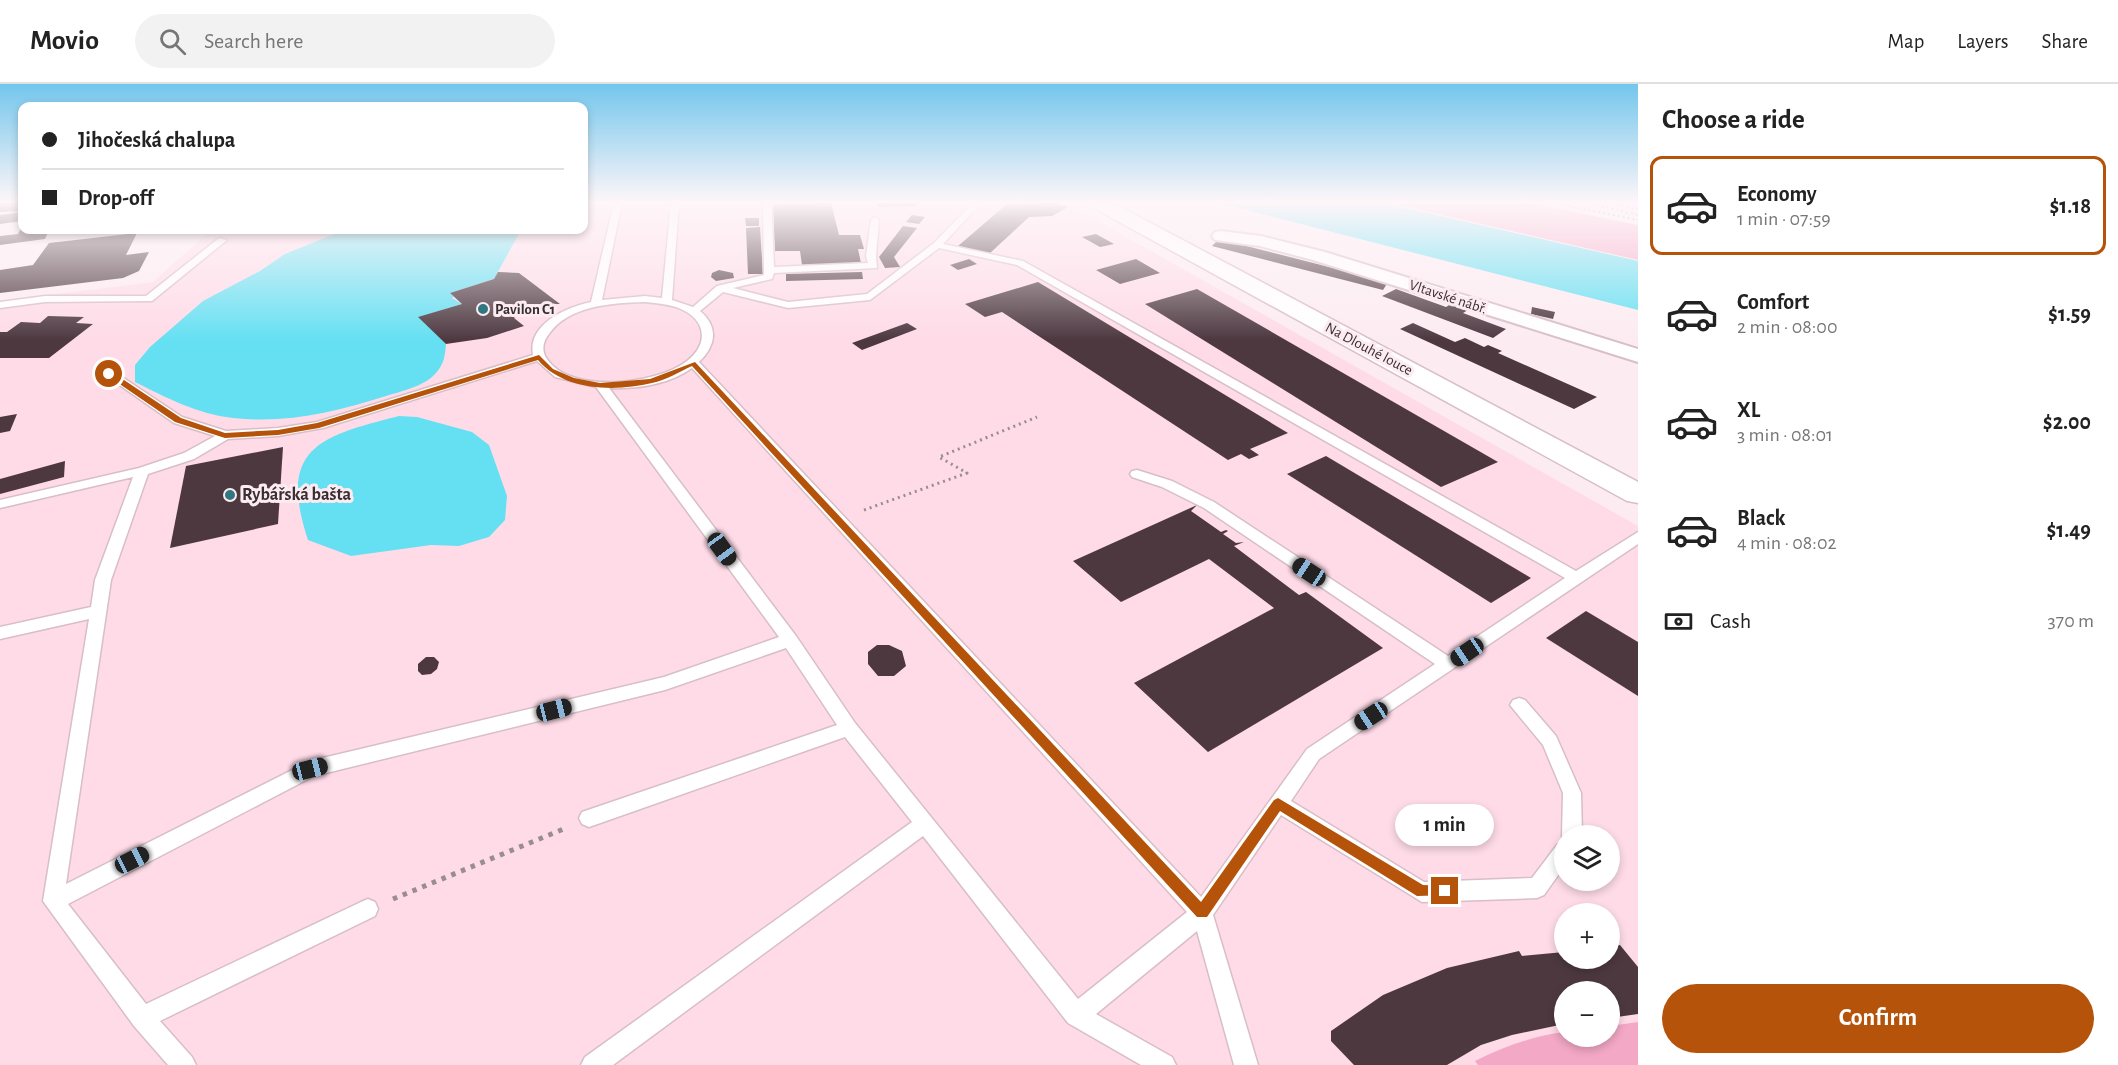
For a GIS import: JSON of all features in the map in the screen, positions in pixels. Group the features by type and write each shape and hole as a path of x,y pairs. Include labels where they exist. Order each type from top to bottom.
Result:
{"main road":[{"name":"Na Dlouhé louce","path":"1184,249 1638,495"}],"street":[{"name":"Vltavské nábř.","path":"1291,249 1638,356"}],"lane":[{"path":"0,305 45,299 148,299 211,249"},
{"path":"596,304 608,249"},
{"path":"667,302 671,249"},
{"path":"694,312 721,288 769,277 768,249"},
{"path":"769,270 874,266 872,249"},
{"path":"721,288 788,305 870,297 932,249"},
{"path":"959,249 1020,263 1577,578"},
{"path":"637,300 667,302 694,312 706,322 711,335 706,350 693,363 652,381 600,385 572,380 550,371 539,357 538,345 544,332 557,321 575,311 596,304 637,300"},
{"path":"109,374 178,420 225,435 278,432 319,425 539,357"},
{"path":"693,363 1202,913 1246,1065"},
{"path":"600,385 790,640 849,728 1076,1015 1164,1065"},
{"path":"0,504 142,471 189,456 225,435"},
{"path":"142,471 103,580 53,901 142,1018 184,1065"},
{"path":"1137,474 1167,484 1209,505 1448,664"},
{"path":"1076,1015 1202,913 1313,754 1577,578 1636,542"},
{"path":"0,633 75,618 100,610"},
{"path":"53,901 310,769 665,683 790,640"},
{"path":"1519,705 1550,741 1572,793 1572,825"},
{"path":"589,818 849,728"},
{"path":"1278,803 1422,892 1537,888 1554,864"},
{"path":"593,1065 924,823"},
{"path":"142,1018 368,909"}],"path":[{"path":"838,519 968,473 939,457 1037,417"},
{"path":"368,909 589,818"}],"shaded area":[{"path":"190,249 1147,249 1638,526 1638,1037 1620,1041 1620,981 1554,981 1554,1047 1591,1047 1506,1065 0,1065 0,301 153,282"},
{"path":"1589,249 1638,249 1638,260"},
{"path":"1638,1022 1638,1065 1478,1065 1475,1061 1530,1039 1554,1034 1554,1047 1620,1047 1620,1025"}],"water":[{"path":"298,249 511,249 494,279 450,293 454,297 452,298 462,304 419,317 446,344 444,360 439,370 431,378 413,388 329,412 292,418 253,419 207,413 135,382 135,365 150,347 203,301 260,271 285,254"},
{"path":"1398,249 1584,249 1638,261 1638,310"},
{"path":"399,416 417,417 472,432 489,445 507,496 505,520 489,537 459,546 431,545 351,556 308,540 300,509 298,484 303,465 313,451 328,440 348,431"}],"building":[{"path":"45,249 129,249 126,255 149,252 139,271 123,278 0,293 0,270 33,265"},
{"path":"747,249 761,249 763,274 748,274"},
{"path":"775,249 864,249 858,249 861,263 802,265 800,251 775,251"},
{"path":"885,249 901,249 894,257 900,267 885,268 879,257"},
{"path":"969,249 995,249 989,254"},
{"path":"1223,249 1257,249 1388,282 1383,290"},
{"path":"969,259 977,264 958,270 950,265"},
{"path":"1136,259 1160,273 1120,284 1096,270"},
{"path":"719,270 733,273 734,278 716,281 711,277 712,273"},
{"name":"Pavilon C1","path":"498,272 519,273 560,304 524,304 514,318 524,326 487,338 446,344 418,317 462,304 450,293 494,279"},
{"path":"862,272 863,279 786,281 786,274"},
{"path":"1038,282 1288,433 1250,449 1259,455 1249,459 1241,454 1228,460 1002,312 985,317 965,304"},
{"path":"1197,289 1498,462 1441,487 1145,304"},
{"path":"1396,289 1446,307 1451,304 1468,310 1463,313 1506,329 1493,338 1382,296"},
{"path":"1532,307 1555,312 1553,319 1531,314"},
{"path":"48,316 84,317 76,323 93,324 49,358 0,358 0,332 7,332 21,322 40,323"},
{"path":"907,323 917,329 862,350 852,343"},
{"path":"1413,323 1455,342 1465,338 1484,347 1488,345 1502,351 1498,353 1597,397 1574,409 1400,329"},
{"path":"17,414 10,431 0,433 0,417"},
{"name":"Rybářská bašta","path":"283,447 278,524 170,548 186,466"},
{"path":"1326,456 1531,578 1491,603 1287,474"},
{"path":"65,461 64,477 0,494 0,479"},
{"path":"1197,505 1191,511 1221,532 1228,531 1223,534 1236,543 1244,542 1234,546 1299,595 1306,592 1383,648 1208,752 1134,683 1274,608 1209,559 1121,602 1073,561"},
{"path":"1586,611 1638,642 1638,696 1546,638"},
{"path":"877,645 889,645 902,651 906,666 894,676 878,676 868,664 868,652"},
{"path":"426,657 434,657 439,662 437,669 431,674 422,675 418,671 418,664"},
{"path":"1620,945 1638,967 1638,1014 1620,1017 1620,981 1554,981 1554,1026 1512,1035 1481,1045 1447,1065 1354,1065 1331,1041 1331,1031 1383,995 1447,968 1519,951 1522,956 1554,953 1554,969 1620,969"}],"place":[{"name":"Pavilon C1","path":"483,309"},
{"name":"Rybářská bašta","path":"230,495"}],"route":[{"path":"109,374 178,420 225,435 278,432 319,425 539,357 550,371 572,380 600,385 626,385 652,381 675,373 693,363 1202,913 1278,803 1422,892 1445,891"}]}
